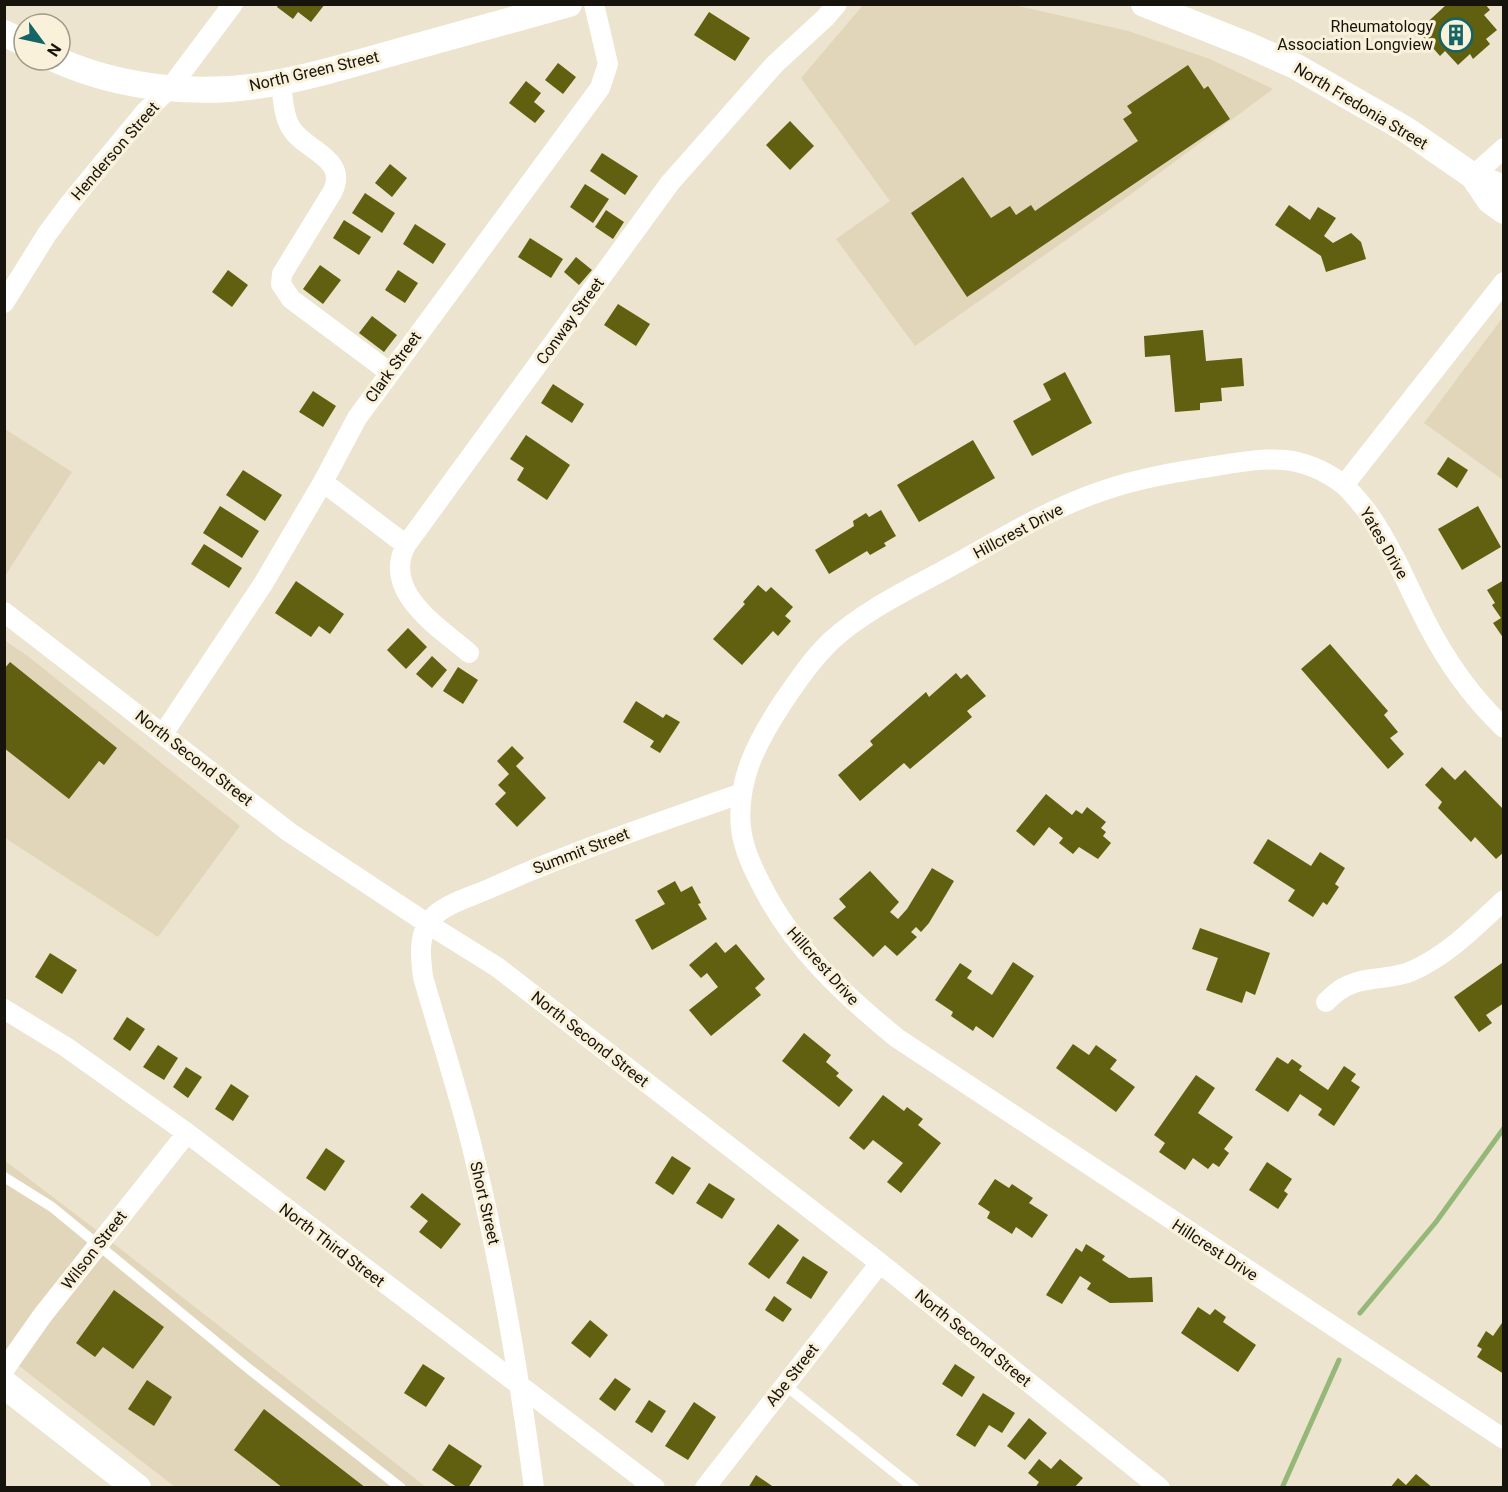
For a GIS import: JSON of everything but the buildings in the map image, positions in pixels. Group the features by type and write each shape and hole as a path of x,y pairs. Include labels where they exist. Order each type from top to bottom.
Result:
{"main road":[{"path":"4,1384 137,1488"}],"street":[{"name":"Henderson Street","path":"4,303 47,234 70,203 144,113 170,88 233,4"},
{"name":"North Green Street","path":"72,66 100,76 170,88 222,89 281,82 523,11 569,4"},
{"name":"Clark Street","path":"163,734 263,584 323,482 350,428 600,88 608,64 594,4"},
{"name":"Conway Street","path":"469,653 421,611 408,595 400,574 401,559 406,545 670,183 775,64 818,25 837,4"},
{"name":"North Fredonia Street","path":"1144,4 1248,45 1311,74 1405,129 1473,176 1503,188"},
{"path":"281,82 289,126 299,138 331,163 337,177 333,191 282,274 280,284 291,299 389,372"},
{"path":"1473,176 1503,148"},
{"name":"North Fredonia Street","path":"1473,176 1490,201 1503,211"},
{"path":"1344,484 1503,282"},
{"name":"Hillcrest Drive","path":"1344,484 1318,467 1288,459 1236,463 1136,481 1101,491 1045,515 886,602 833,640 811,662 764,731 746,774 742,793 741,830 766,896 805,951 864,1011 897,1038 1503,1439"},
{"path":"323,482 406,545"},
{"name":"Yates Drive","path":"1344,484 1372,517 1421,612 1452,665 1467,687 1503,728"},
{"name":"North Second Street","path":"4,612 290,832 497,967 879,1263 1160,1488"},
{"name":"Summit Street","path":"428,924 446,908 551,861 742,793"},
{"path":"1326,1002 1359,981 1398,976 1425,965 1452,948 1503,900"},
{"name":"Short Street","path":"428,924 421,948 423,977 472,1146 499,1268 521,1388 534,1488"},
{"name":"North Third Street","path":"4,1009 66,1047 187,1133 655,1488"},
{"name":"Wilson Street","path":"4,1370 42,1316 187,1133"},
{"name":"Abe Street","path":"705,1488 879,1263"}],"lane":[{"path":"4,1177 52,1207 249,1369 401,1488"},
{"path":"785,1385 914,1488"}],"shaded area":[{"path":"1009,4 1128,31 1210,59 1273,89 1123,200 915,346 836,239 890,201 801,78 863,5"},
{"path":"1503,317 1504,480 1424,423"},
{"path":"5,429 72,472 5,576"},
{"path":"4,640 29,657 240,826 158,937 5,838"},
{"path":"4,1160 426,1487 175,1487 5,1355"}],"waterway":[{"path":"1360,1313 1436,1222 1504,1128"},
{"path":"1282,1488 1339,1360"}],"place":[{"name":"Rheumatology Association Longview","path":"1456,35"}]}
